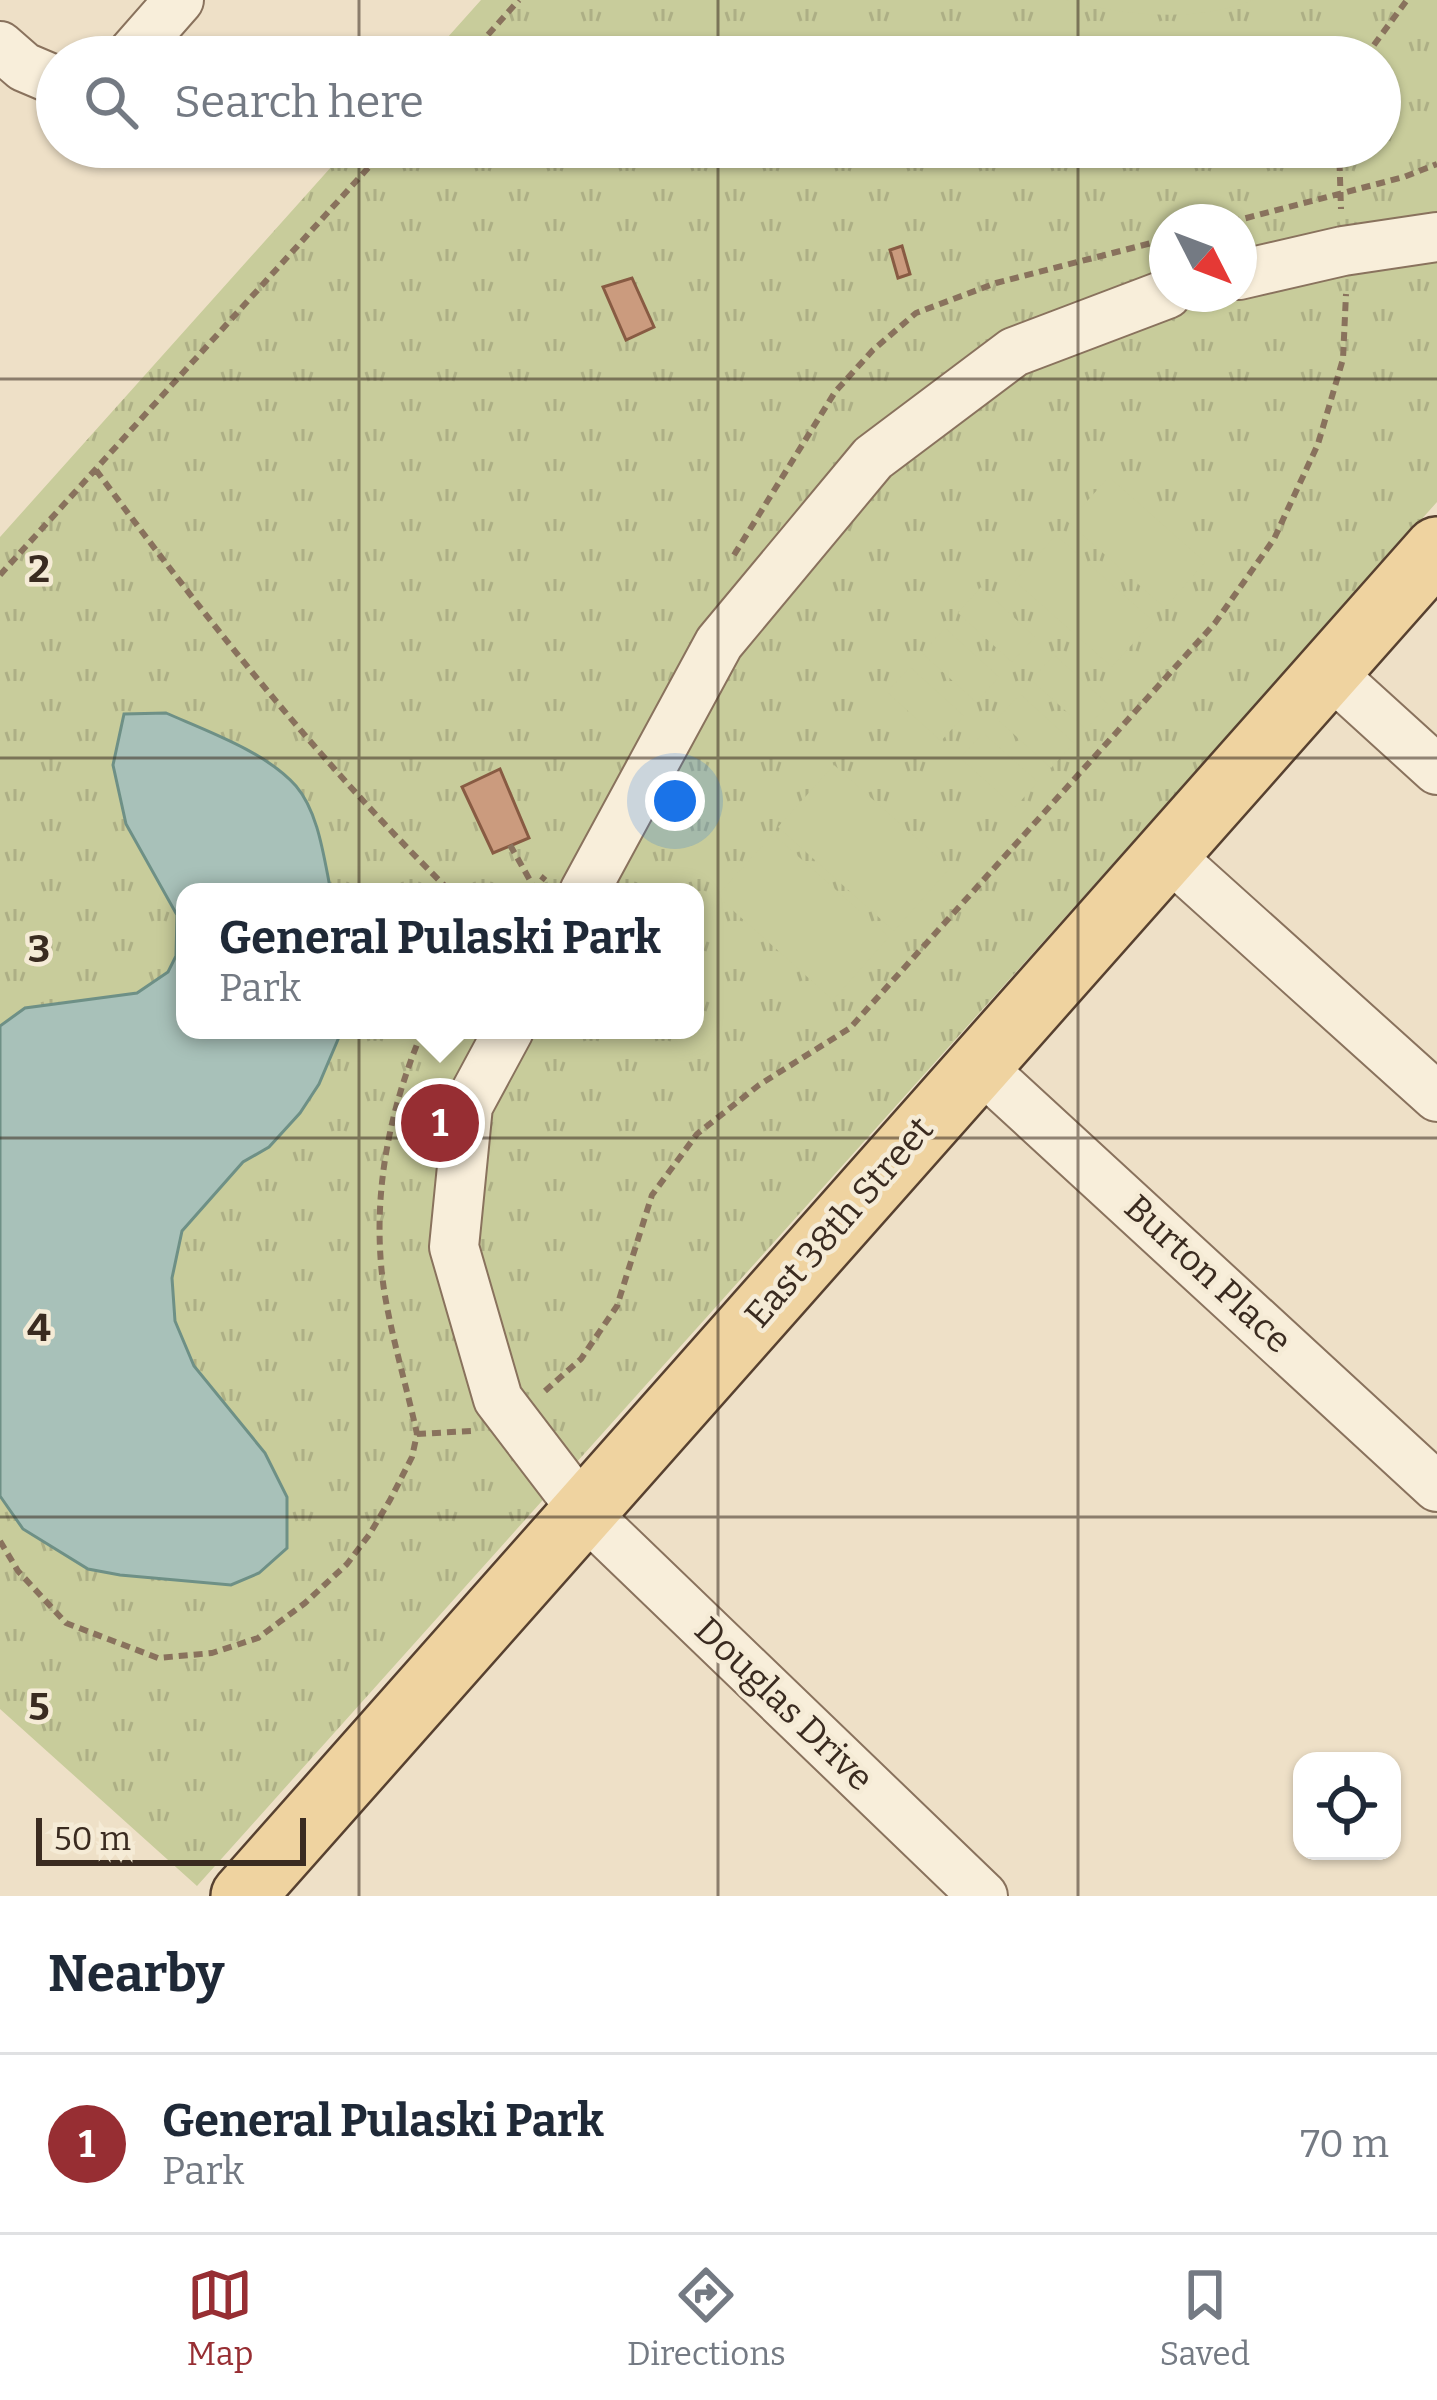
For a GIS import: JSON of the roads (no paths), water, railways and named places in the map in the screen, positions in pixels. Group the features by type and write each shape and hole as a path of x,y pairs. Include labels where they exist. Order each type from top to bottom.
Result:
{"main road":[{"name":"East 38th Street","path":"243,1896 1437,549"}],"street":[{"path":"147,36 179,0"},
{"path":"1257,271 1343,251 1437,237"},
{"path":"589,883 718,643 873,458 1014,352 1149,301"},
{"path":"1327,670 1437,770"},
{"path":"1165,852 1437,1097"},
{"name":"Douglas Drive","path":"504,1039 468,1106 454,1246 498,1399 585,1513 983,1896"},
{"name":"Burton Place","path":"977,1064 1437,1487"}],"water":[{"path":"166,713 252,753 283,774 304,797 329,883 176,883 176,913 126,824 113,765 124,714"},
{"path":"176,956 176,1039 338,1039 300,1113 269,1147 243,1162 182,1231 172,1278 175,1321 194,1366 265,1453 287,1497 287,1548 259,1573 231,1585 88,1569 23,1529 0,1496 0,1026 25,1008 137,993 168,972"}],"place":[{"name":"General Pulaski Park","path":"440,1123"}]}
